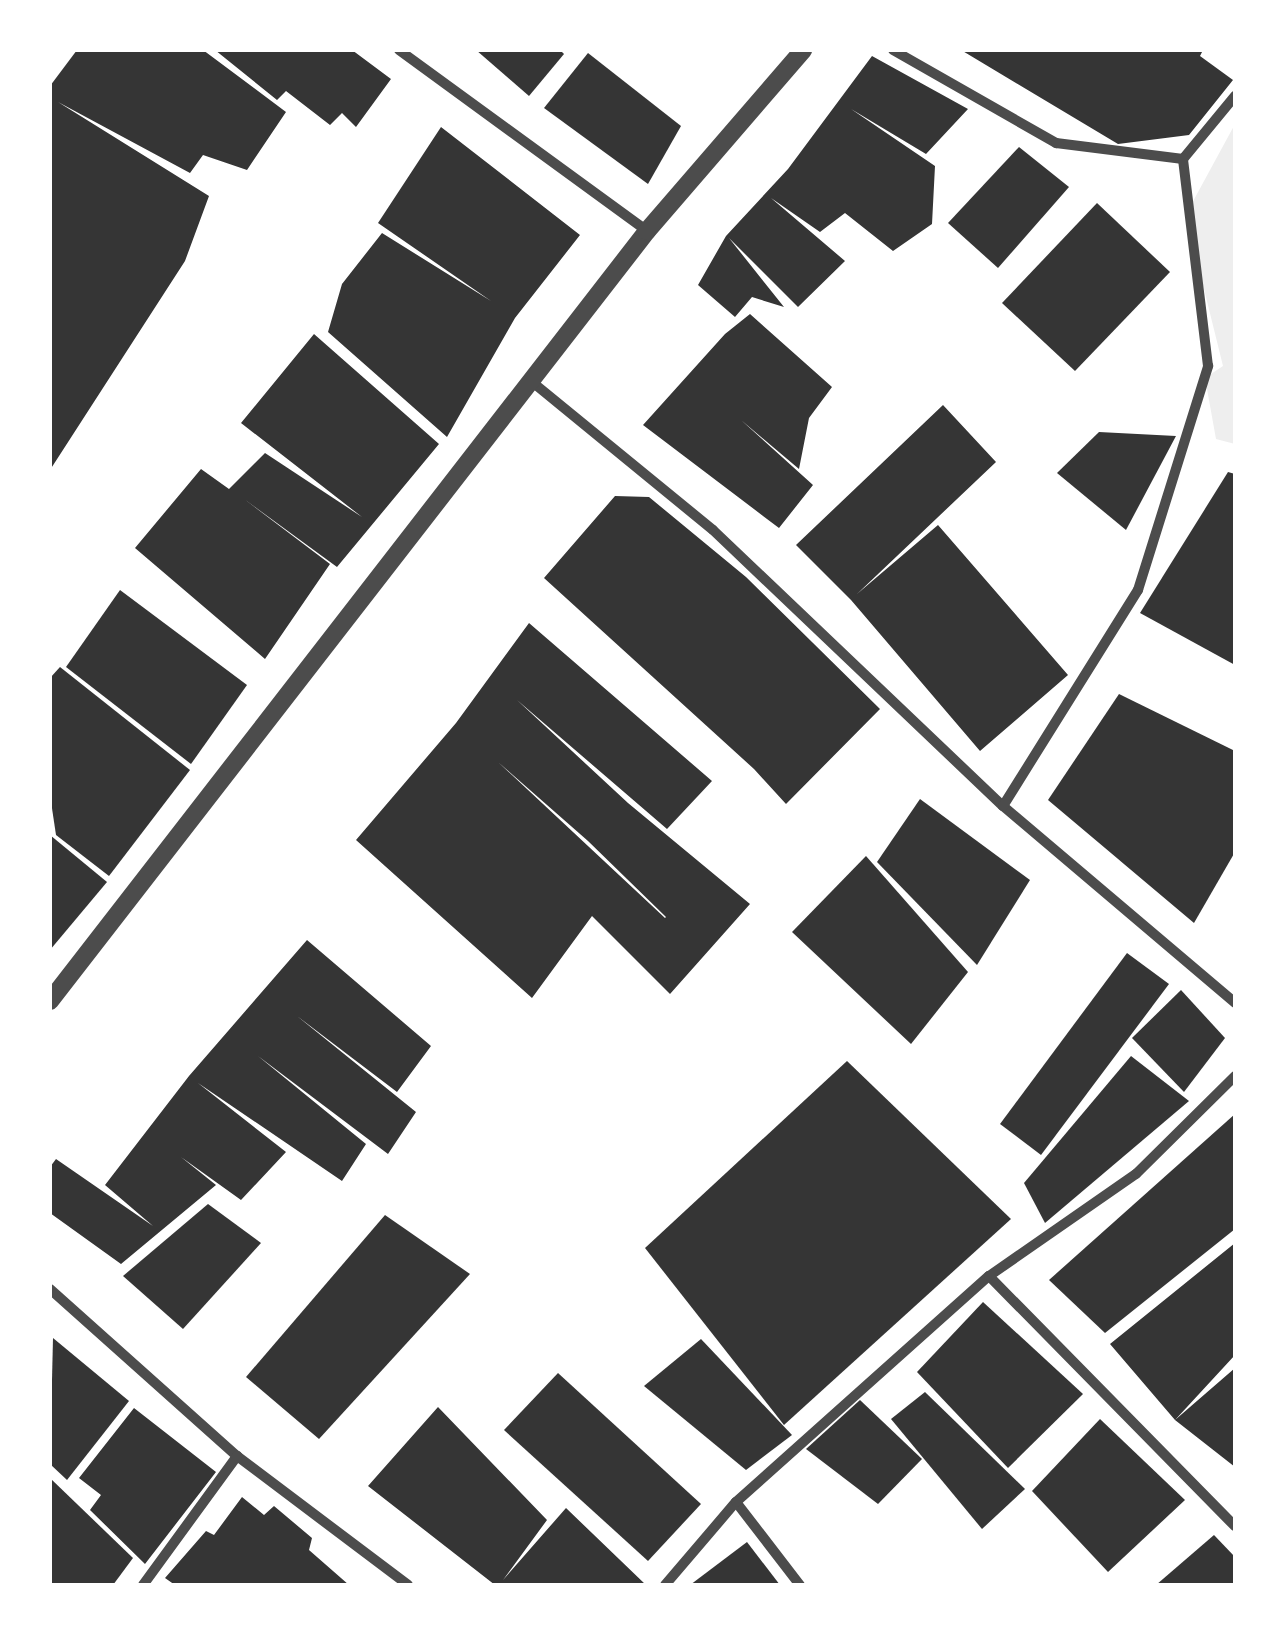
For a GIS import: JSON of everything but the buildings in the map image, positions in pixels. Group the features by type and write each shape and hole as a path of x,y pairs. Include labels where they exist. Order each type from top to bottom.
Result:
{"street":[{"path":"399,50 648,232"},
{"path":"50,1001 648,232 803,50"},
{"path":"892,50 1056,143 1183,159"},
{"path":"1003,806 1138,590 1208,366 1183,159 1235,96"},
{"path":"531,381 713,530 1003,806 1235,1003"},
{"path":"665,1585 736,1502 989,1276 1136,1174 1235,1076"},
{"path":"989,1276 1235,1526"},
{"path":"50,1289 237,1456 408,1585"},
{"path":"143,1585 237,1456"},
{"path":"736,1502 800,1585"}],"shaded area":[{"path":"1235,124 1235,444 1216,439 1205,378 1223,366 1203,285 1191,205"}]}
